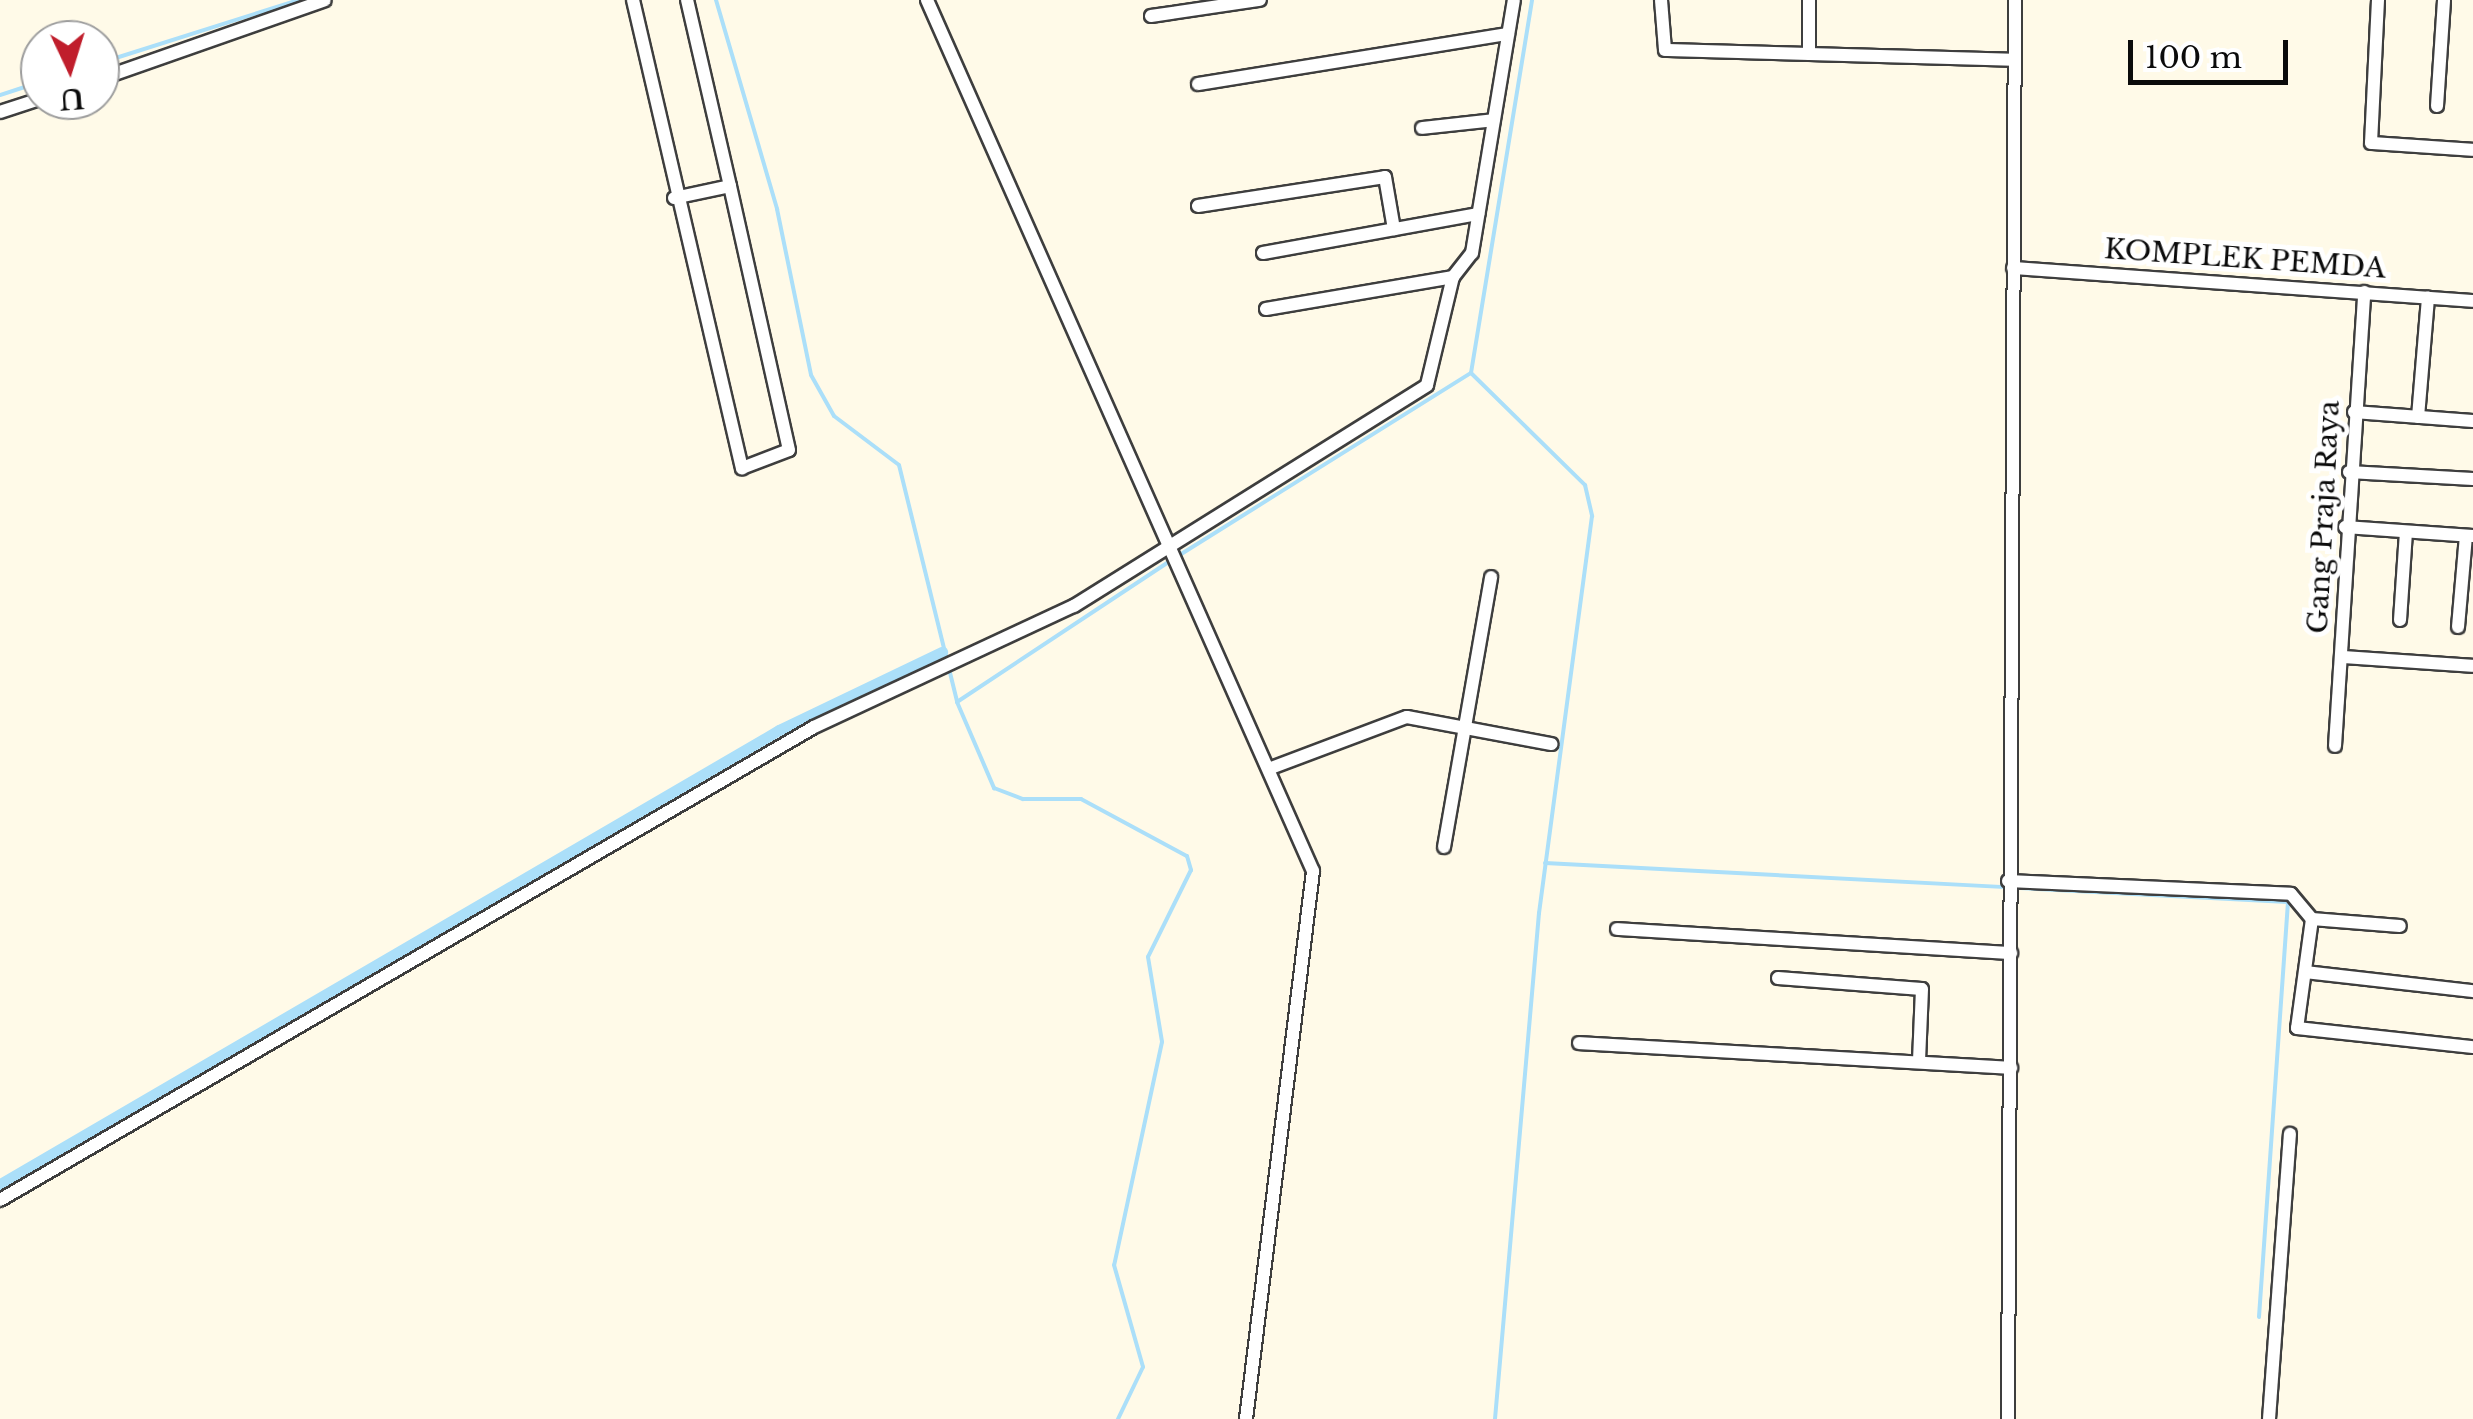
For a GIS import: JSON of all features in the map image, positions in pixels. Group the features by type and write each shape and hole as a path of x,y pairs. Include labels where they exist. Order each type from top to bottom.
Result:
{"street":[{"path":"120,72 325,0"},
{"path":"632,0 738,466 783,459 789,450 687,0"},
{"path":"927,0 1271,768 1314,878 1246,1419"},
{"path":"1151,16 1260,0"},
{"path":"0,1200 814,727 934,673 961,665 1171,548 1431,381 1452,277 1472,253 1514,0"},
{"path":"1661,0 1665,50 2015,60"},
{"path":"1808,0 1809,54"},
{"path":"2008,1419 2015,0"},
{"path":"2378,0 2371,144 2473,150"},
{"path":"2437,106 2444,0"},
{"path":"1198,84 1508,34"},
{"path":"1422,128 1494,120"},
{"path":"1198,206 1385,177 1394,229"},
{"path":"674,198 730,186"},
{"path":"1263,253 1478,214"},
{"name":"KOMPLEK PEMDA","path":"2013,268 2473,300"},
{"path":"1266,309 1452,277"},
{"name":"Gang Praja Raya","path":"2336,746 2345,527 2364,292"},
{"path":"2418,416 2428,297"},
{"path":"2354,412 2473,419"},
{"path":"2349,472 2473,478"},
{"path":"2345,527 2470,536 2458,626"},
{"path":"2400,620 2406,532"},
{"path":"1444,847 1490,577"},
{"path":"2342,657 2473,666"},
{"path":"1271,768 1407,717 1464,722 1551,744"},
{"path":"2008,886 2291,894 2312,918 2400,926"},
{"path":"2312,918 2297,1028 2473,1047"},
{"path":"1617,928 2011,953"},
{"path":"2304,972 2473,991"},
{"path":"1778,978 1922,989 1918,1060"},
{"path":"1579,1043 2011,1068"},
{"path":"2269,1419 2290,1134"}],"waterway":[{"path":"120,57 299,0"},
{"path":"716,0 777,209 811,375 834,416 899,465 957,702 994,788 1023,799 1081,799 1187,856 1191,870 1148,957 1162,1042 1114,1265 1143,1367 1118,1419"},
{"path":"1178,556 1471,373 1532,0"},
{"path":"0,95 20,88"},
{"path":"1471,373 1585,485 1592,516 1539,913 1495,1419"},
{"path":"957,702 1170,561"},
{"path":"0,1184 779,730 942,652"},
{"path":"1545,863 2005,887"},
{"path":"2020,888 2288,902 2259,1317"}]}
